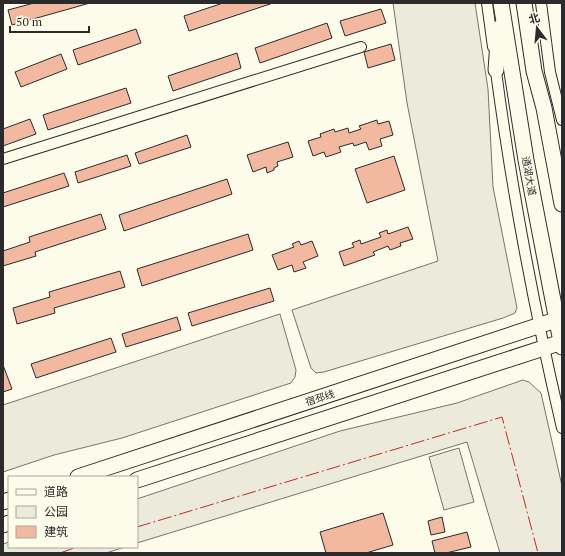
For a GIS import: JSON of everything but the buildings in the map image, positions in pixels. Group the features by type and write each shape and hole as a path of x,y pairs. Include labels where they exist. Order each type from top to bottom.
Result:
{"main road":[{"path":"496,70 501,3"},
{"name":"通湖大道","path":"501,3 526,160 559,319 562,344"},
{"path":"524,3 534,71 544,108 562,204"},
{"path":"551,147 562,166"},
{"name":"宿邳线","path":"81,476 559,319"},
{"name":"宿邳线","path":"138,480 545,348 562,344"}],"street":[{"path":"487,3 504,131 523,244 562,428"},
{"path":"541,3 550,72 562,120"},
{"path":"3,159 361,47"}],"green space":[{"path":"393,3 475,3 488,89 493,187 517,308 515,313 503,318 324,372 316,373 311,368 292,310 438,261 407,103"},
{"path":"280,314 296,370 295,377 291,383 122,438 54,455 3,472 3,405"},
{"path":"523,380 529,382 541,393 562,486 562,553 500,553 467,442 138,543 138,499 340,431 457,403"},
{"path":"459,448 474,502 444,510 429,457"},
{"path":"8,542 8,548 122,548 106,553 3,553 3,544"}],"power":[{"path":"138,527 502,417 538,553"},
{"path":"60,553 74,548"}]}
